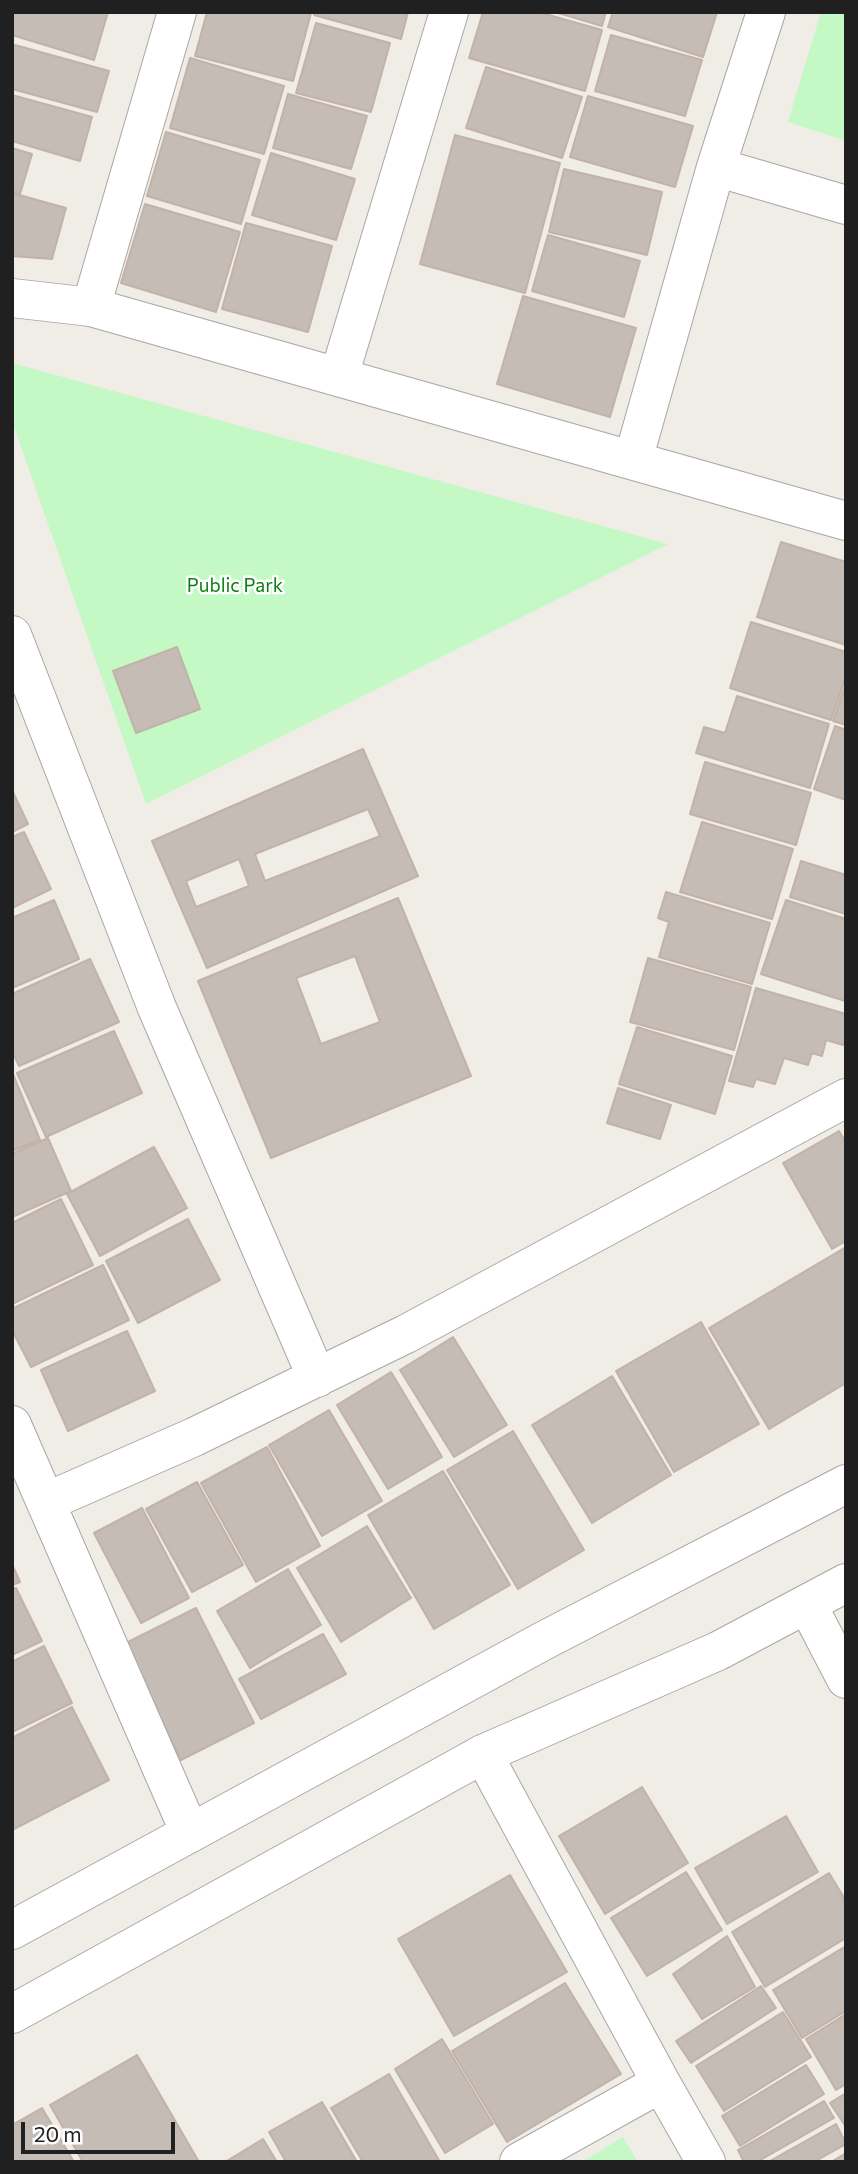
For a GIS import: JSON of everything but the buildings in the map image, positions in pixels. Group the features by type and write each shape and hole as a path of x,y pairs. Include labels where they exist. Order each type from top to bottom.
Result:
{"street":[{"path":"91,307 177,12"},
{"path":"340,376 449,12"},
{"path":"633,460 716,167 766,12"},
{"path":"716,167 846,205"},
{"path":"12,298 91,307 846,521"},
{"path":"12,635 157,1008 317,1378"},
{"path":"46,1502 194,1437 418,1328 846,1098"},
{"path":"12,1425 190,1833"},
{"path":"12,1930 545,1640 846,1484"},
{"path":"12,2014 482,1754 718,1651 846,1583"},
{"path":"807,1604 846,1679"},
{"path":"482,1754 706,2162"},
{"path":"519,2162 661,2083"}],"green space":[{"path":"821,12 846,12 846,141 788,122"},
{"name":"Public Park","path":"12,363 668,544 146,804 12,421"},
{"path":"623,2137 638,2162 582,2162"}]}
